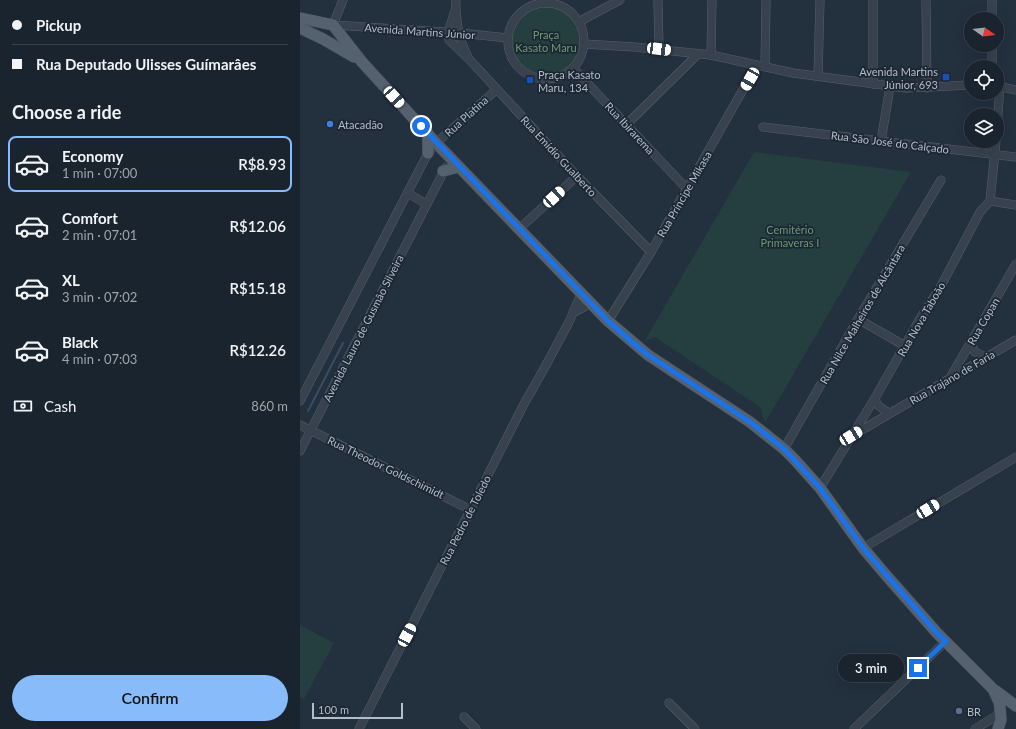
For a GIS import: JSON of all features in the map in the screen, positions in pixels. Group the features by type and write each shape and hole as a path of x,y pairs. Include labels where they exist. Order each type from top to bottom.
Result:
{"main road":[{"path":"301,26 333,26 362,62 436,143 608,321 648,355 750,422 784,449 820,488 863,548 937,633 993,689 1016,706"},
{"path":"301,26 362,62"},
{"path":"428,134 428,153"},
{"path":"443,171 455,163"},
{"path":"993,689 999,702 1001,713 1001,720 998,729"},
{"path":"1001,713 1016,711"}],"street":[{"path":"333,26 343,0"},
{"name":"Rua Emídio Gualberto","path":"456,0 455,10 448,33 449,40 469,59 577,176 651,252"},
{"path":"580,23 605,4 620,0"},
{"path":"658,0 659,49"},
{"path":"711,55 712,0"},
{"path":"761,66 766,0"},
{"path":"818,76 820,0"},
{"path":"873,0 873,84"},
{"path":"926,0 927,88"},
{"path":"992,0 992,12"},
{"path":"544,1 562,6 580,23 583,31 584,44 582,55 574,68 565,74 554,78 538,79 527,74 516,65 508,47 508,38 516,17 530,6 544,1"},
{"name":"Rua Emídio Gualberto","path":"455,10 462,46 469,59"},
{"name":"Avenida Martins Júnior","path":"333,26 460,33 508,38"},
{"path":"584,44 659,49 711,55 761,66 890,87 927,88 964,85"},
{"path":"626,125 698,54"},
{"name":"Rua Príncipe Mikasa","path":"608,321 651,252 761,66"},
{"name":"Rua Ibirarema","path":"574,68 687,189"},
{"path":"881,141 890,87"},
{"path":"1004,87 1016,90"},
{"name":"Rua Platina","path":"436,143 496,90"},
{"name":"Rua São José do Calçado","path":"763,127 995,156 1016,157"},
{"name":"Avenida Lauro de Gusmão Silveira","path":"300,401 428,153 436,143"},
{"path":"996,148 990,201 1016,205"},
{"name":"Avenida Lauro de Gusmão Silveira","path":"300,451 443,171"},
{"path":"519,228 577,176"},
{"name":"Rua Nilce Malheiros de Alcântara","path":"784,449 858,319 941,180"},
{"path":"408,193 426,204"},
{"name":"Rua Nova Taboão","path":"820,488 875,398 921,317 941,286 980,212 990,201"},
{"name":"Rua Copan","path":"949,379 1016,264"},
{"name":"Rua Pedro de Toledo","path":"359,729 525,402 543,372 582,294"},
{"path":"573,313 591,303"},
{"path":"858,319 905,346"},
{"name":"Rua Trajano de Faria","path":"851,436 1016,340"},
{"path":"970,343 975,352 986,357"},
{"path":"875,398 879,406 889,413"},
{"name":"Rua Theodor Goldschimidt","path":"300,425 471,510"},
{"path":"863,548 1016,457"},
{"path":"854,729 946,641"},
{"path":"669,703 695,729"},
{"path":"975,729 1001,713"},
{"path":"464,717 476,729"}],"green space":[{"name":"Praça Kasato Maru","path":"546,3 561,6 573,14 581,26 584,41 581,56 573,68 561,76 546,79 531,76 519,68 511,56 508,41 511,26 519,14 531,6"},
{"name":"Cemitério Primaveras I","path":"754,152 911,172 765,423 760,407 655,337 644,342"},
{"path":"300,625 334,643 304,699 300,697"}],"waterway":[{"path":"308,411 343,343"}],"place":[{"name":"Avenida Martins Júnior, 693","path":"946,77"},
{"name":"Praça Kasato Maru, 134","path":"530,80"},
{"name":"Atacadão","path":"330,124"},
{"name":"BR","path":"959,711"}],"route":[{"path":"421,126 608,321 648,355 687,379 750,422 784,449 795,460 820,488 863,548 937,633 946,641 918,668"}]}
